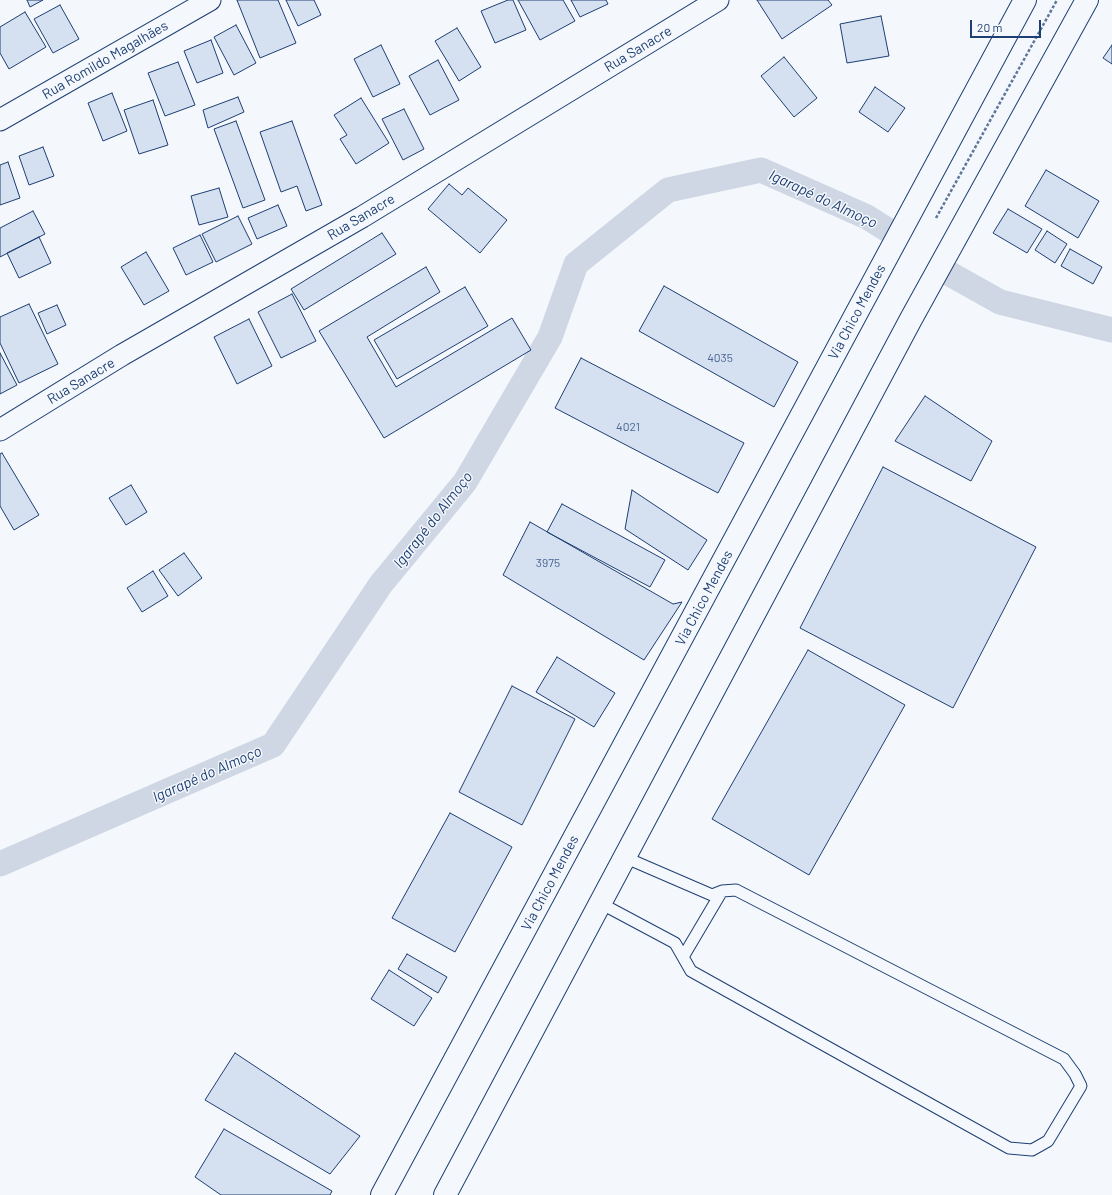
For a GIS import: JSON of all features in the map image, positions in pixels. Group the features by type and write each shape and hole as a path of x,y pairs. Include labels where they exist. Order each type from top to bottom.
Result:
{"main road":[{"name":"Via Chico Mendes","path":"382,1195 1025,0"},
{"path":"445,1195 911,319 1087,0"}],"street":[{"name":"Rua Romildo Magalhães","path":"0,120 210,0"},
{"name":"Rua Sanacre","path":"0,430 122,356 362,217 718,0"}],"lane":[{"path":"600,903 675,943 691,971 1009,1148 1032,1150 1048,1141 1081,1086 1075,1074 1064,1059 736,890 712,895 624,857"},
{"path":"683,957 722,892"}],"path":[{"path":"934,222 1057,0"}],"building":[{"path":"27,0 43,0 30,7"},
{"path":"237,0 278,0 296,43 260,58"},
{"path":"286,0 314,0 321,15 298,26"},
{"path":"508,0 513,0 526,30 495,43 481,11"},
{"path":"518,0 563,0 575,21 540,40"},
{"path":"571,0 606,0 608,4 580,17"},
{"path":"757,0 828,0 832,5 782,39"},
{"path":"60,5 79,39 53,53 34,19"},
{"path":"25,12 46,47 9,69 0,53 0,27"},
{"path":"881,16 889,56 847,63 840,24"},
{"path":"236,25 256,63 234,75 214,37"},
{"path":"457,28 481,67 459,81 435,41"},
{"path":"211,40 223,73 197,83 184,51"},
{"path":"381,45 400,84 373,97 354,59"},
{"path":"1112,45 1112,64 1103,58"},
{"path":"784,57 817,98 794,117 761,76"},
{"path":"438,60 459,100 430,115 409,76"},
{"path":"178,62 195,105 165,116 148,73"},
{"path":"875,87 905,108 888,132 859,112"},
{"path":"112,93 127,131 103,141 88,103"},
{"path":"238,97 244,112 208,128 203,110"},
{"path":"361,98 389,143 356,164 340,139 347,135 334,115"},
{"path":"153,100 168,145 139,154 124,110"},
{"path":"404,109 424,149 403,160 382,119"},
{"path":"236,121 265,200 243,208 214,129"},
{"path":"292,121 322,205 306,211 297,186 281,192 260,132"},
{"path":"43,147 54,176 29,185 19,156"},
{"path":"8,162 20,198 0,205 0,165"},
{"path":"1046,170 1099,201 1078,238 1025,206"},
{"path":"449,184 462,195 468,188 507,220 480,253 428,209"},
{"path":"219,188 228,217 199,225 191,196"},
{"path":"278,205 287,226 257,239 248,218"},
{"path":"1008,209 1042,229 1027,253 993,233"},
{"path":"33,211 45,234 0,257 0,228"},
{"path":"238,216 252,244 216,262 202,234"},
{"path":"1047,231 1067,244 1055,263 1035,250"},
{"path":"382,233 396,254 304,310 291,289"},
{"path":"200,235 213,262 186,275 173,248"},
{"path":"39,237 51,263 19,278 7,253"},
{"path":"1070,249 1102,267 1093,284 1061,266"},
{"path":"146,252 169,291 144,305 121,267"},
{"path":"426,267 440,292 367,337 396,387 512,318 531,350 384,438 319,331"},
{"path":"664,286 798,362 774,407 639,331"},
{"path":"465,287 488,326 397,379 374,340"},
{"path":"292,294 316,341 281,358 258,312"},
{"path":"29,304 58,364 19,383 0,343 0,317"},
{"path":"57,305 66,325 47,334 38,313"},
{"path":"249,319 272,366 237,384 214,337"},
{"path":"0,353 17,385 0,394"},
{"path":"581,358 744,443 718,493 555,408"},
{"path":"925,396 992,441 971,481 895,441"},
{"path":"2,453 39,515 14,530 0,506 0,454"},
{"path":"883,467 1036,547 953,708 800,628"},
{"path":"131,485 147,512 126,525 109,498"},
{"path":"632,490 707,540 688,570 625,529"},
{"path":"562,504 665,560 650,587 547,532"},
{"path":"530,522 673,604 682,602 644,660 503,575"},
{"path":"184,553 202,578 178,596 159,570"},
{"path":"153,571 168,596 142,612 127,588"},
{"path":"808,650 905,705 809,875 712,819"},
{"path":"557,657 615,693 594,727 536,692"},
{"path":"512,686 575,719 522,825 459,792"},
{"path":"450,813 512,847 455,952 392,918"},
{"path":"407,954 447,977 438,993 398,969"},
{"path":"389,970 432,998 414,1026 371,999"},
{"path":"235,1053 360,1136 330,1174 205,1100"},
{"path":"224,1129 332,1191 330,1195 221,1195 195,1177"}],"waterway":[{"name":"Igarapé do Almoço","path":"0,864 273,745 381,584 465,482 550,337 576,264 668,190 761,170 867,217 886,229"},
{"name":"Igarapé do Almoço","path":"950,274 1000,302 1112,330"}]}
